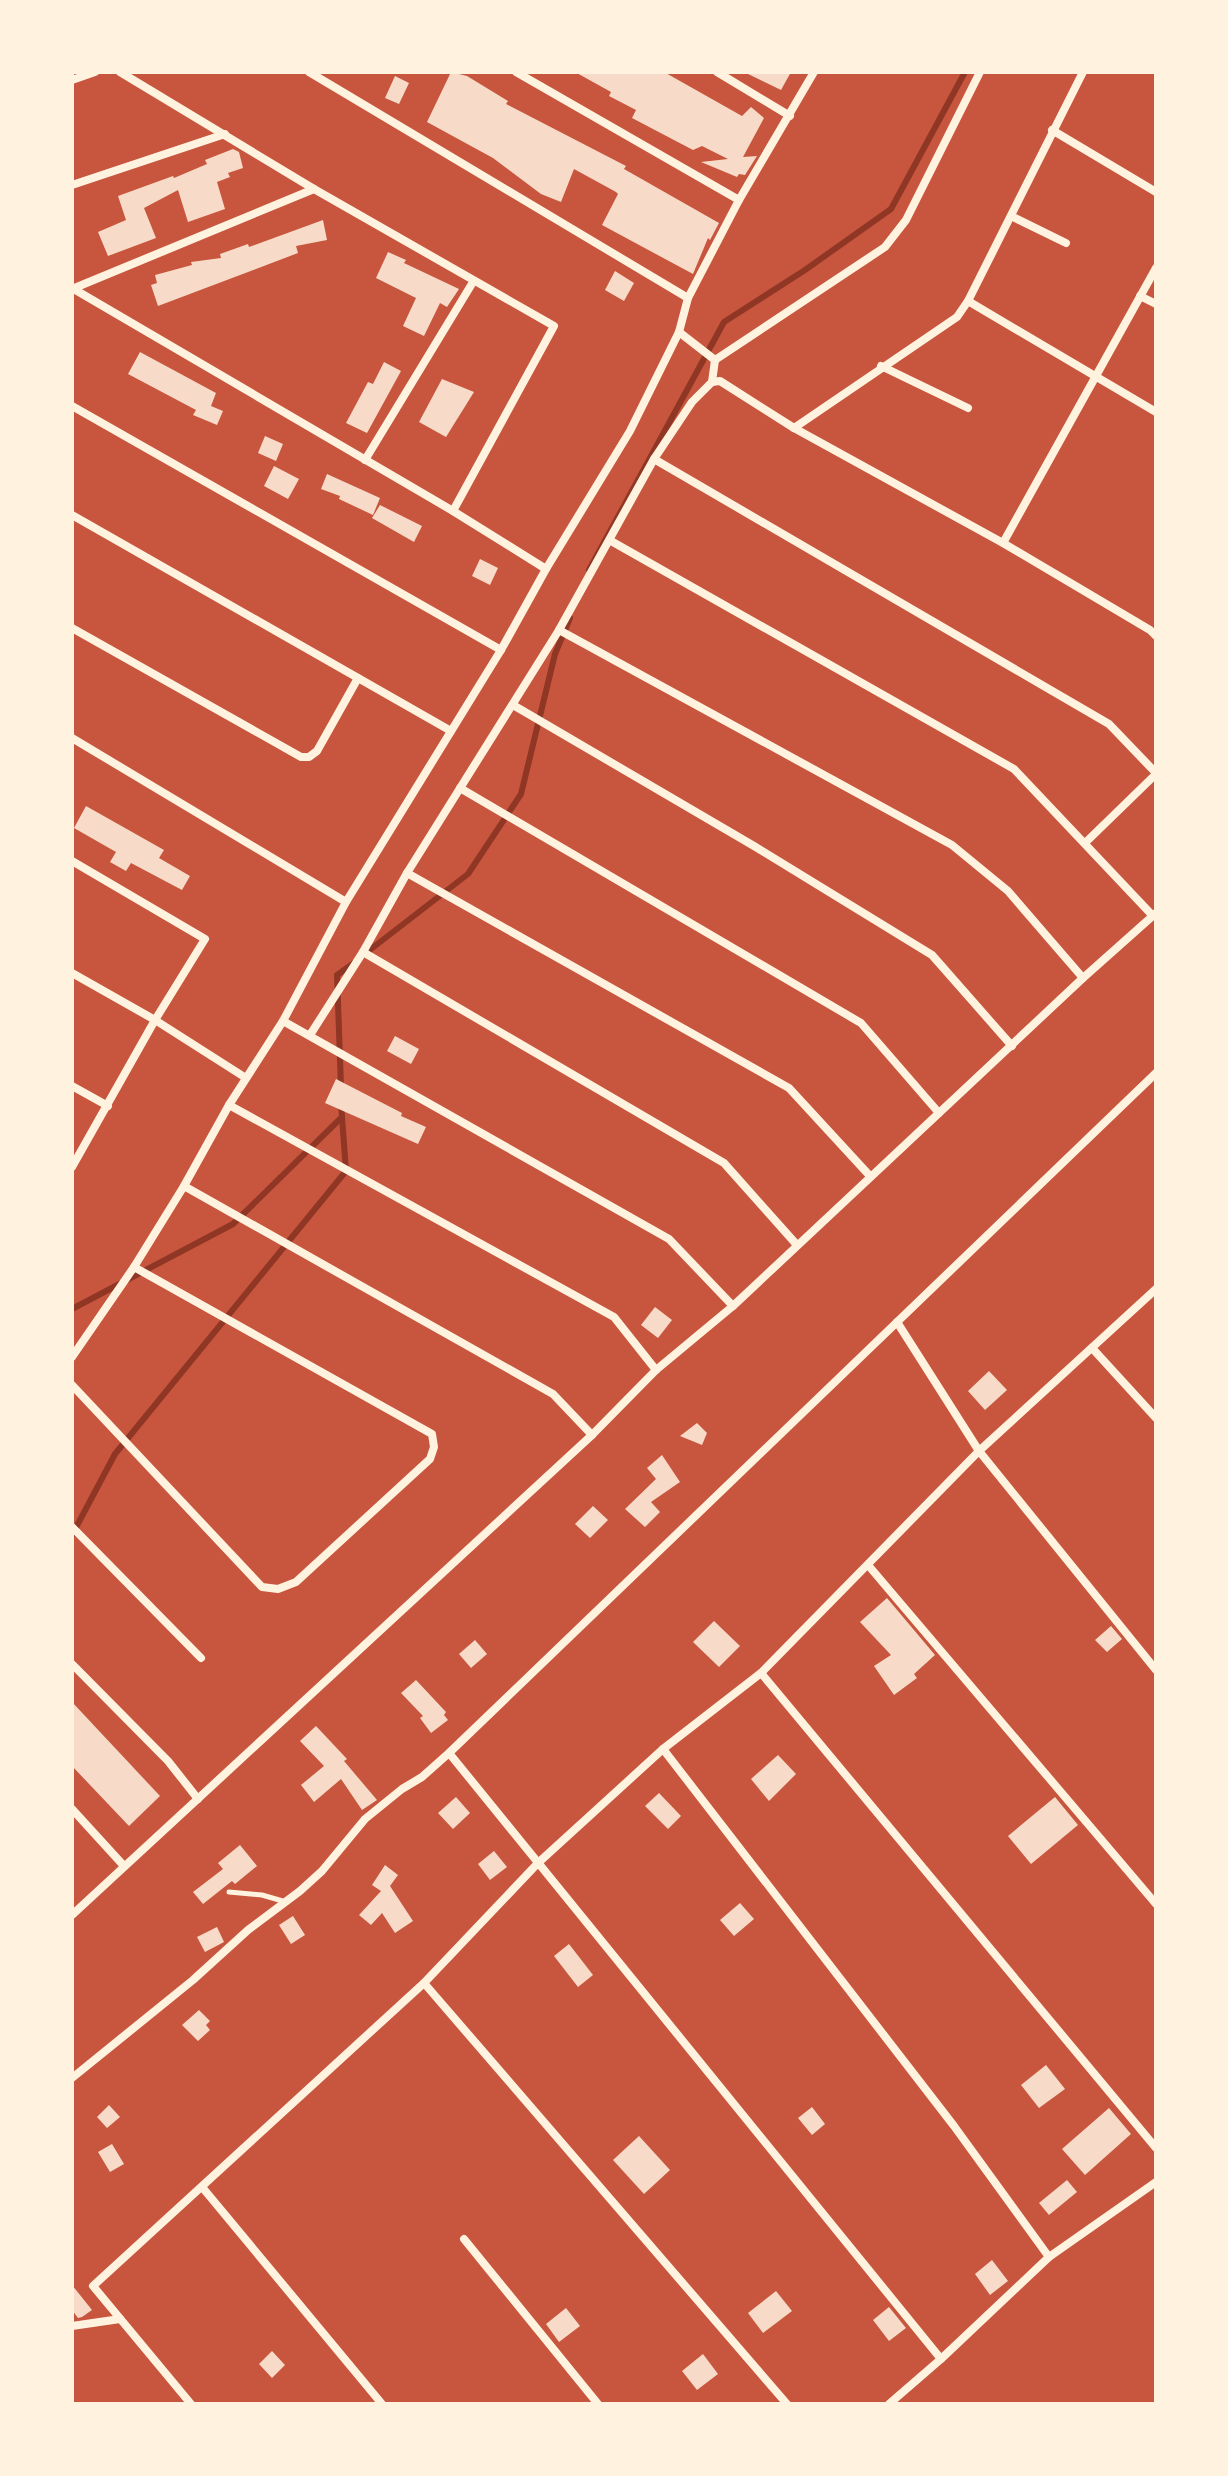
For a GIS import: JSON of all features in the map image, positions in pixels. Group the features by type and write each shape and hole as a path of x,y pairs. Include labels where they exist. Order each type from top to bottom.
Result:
{"street":[{"path":"72,80 95,72"},
{"path":"120,72 314,189 554,326 453,511"},
{"path":"309,72 688,298"},
{"path":"516,72 739,200"},
{"path":"717,72 790,116"},
{"path":"72,1357 134,1267 184,1186 229,1105 283,1021 346,902 501,650 630,431 679,332 688,298 739,200 814,72"},
{"path":"310,1035 559,630 654,459 692,402 712,382 715,360 885,247 906,220 980,72"},
{"path":"794,428 957,317 968,301 1083,72"},
{"path":"1052,130 1156,192"},
{"path":"72,185 225,134"},
{"path":"72,288 314,189"},
{"path":"1011,216 1066,243"},
{"path":"1003,543 1156,268"},
{"path":"365,460 473,282"},
{"path":"72,288 453,511 546,569"},
{"path":"1140,296 1156,304"},
{"path":"968,301 1156,412"},
{"path":"679,332 715,360"},
{"path":"881,366 968,408"},
{"path":"712,382 720,381 794,428 1003,543 1156,636"},
{"path":"72,406 501,650"},
{"path":"654,459 1109,724 1156,774 1085,843"},
{"path":"72,515 451,731"},
{"path":"72,1915 592,1435 656,1370 733,1306 1154,915 1014,769 611,541"},
{"path":"72,628 301,757 309,757 317,751 358,678"},
{"path":"559,630 952,845 1008,891 1083,978"},
{"path":"513,705 754,846 932,955 1012,1046"},
{"path":"72,738 346,902"},
{"path":"460,788 861,1023 939,1113"},
{"path":"72,861 205,939 72,1167"},
{"path":"407,873 789,1088 870,1176"},
{"path":"363,952 724,1163 797,1245"},
{"path":"72,973 155,1020 246,1078"},
{"path":"283,1021 669,1239 733,1306"},
{"path":"72,2078 322,1871 365,1819 449,1753 1156,1073"},
{"path":"72,1086 108,1106"},
{"path":"229,1105 614,1317 656,1370"},
{"path":"184,1186 553,1394 592,1435"},
{"path":"72,1385 262,1587 278,1589 296,1582 430,1459 434,1447 432,1434 134,1267"},
{"path":"191,2404 93,2286 424,1983 538,1863 663,1749 761,1673 979,1451 1156,1289"},
{"path":"897,1322 979,1451 1156,1670"},
{"path":"1092,1348 1156,1418"},
{"path":"72,1527 201,1658"},
{"path":"868,1565 1156,1904"},
{"path":"72,1664 168,1761 198,1799"},
{"path":"761,1673 1156,2148"},
{"path":"663,1749 954,2126 1049,2257"},
{"path":"449,1753 941,2359"},
{"path":"72,1809 124,1866"},
{"path":"424,1983 787,2404"},
{"path":"889,2404 1049,2257 1156,2182"},
{"path":"202,2187 382,2404"},
{"path":"464,2239 598,2404"},
{"path":"72,2326 120,2319"}],"lane":[{"path":"229,1892 262,1895 286,1902"}],"building":[{"path":"451,72 467,76 508,101 506,104 626,166 624,169 719,223 710,240 708,238 693,274 602,225 618,194 616,192 574,169 561,202 541,194 493,158 427,122"},
{"path":"575,72 664,72 742,116 751,107 764,118 743,157 757,156 745,175 739,174 737,177 701,162 728,159 702,146 693,150 632,118 636,110"},
{"path":"744,72 791,72 781,90"},
{"path":"395,76 409,83 399,104 385,98"},
{"path":"233,149 239,152 243,168 228,173 230,177 217,182 225,209 188,222 178,190 144,208 156,238 108,256 98,232 126,220 118,196 207,164 205,160"},
{"path":"323,220 327,240 296,246 298,253 158,306 151,285 157,283 155,275 192,265 191,262 221,258 220,254 248,244 249,247"},
{"path":"388,252 459,289 447,307 440,303 424,336 403,326 416,298 376,278"},
{"path":"615,271 634,283 624,301 605,290"},
{"path":"140,352 216,393 211,406 223,411 217,425 193,415 196,410 128,374"},
{"path":"384,362 401,371 367,433 346,423 368,382 373,384"},
{"path":"442,379 474,392 446,437 419,422"},
{"path":"265,436 283,444 276,461 258,453"},
{"path":"274,466 299,479 288,499 264,486"},
{"path":"327,474 380,498 373,515 321,489"},
{"path":"380,505 422,526 414,542 372,518"},
{"path":"480,559 498,568 490,585 472,576"},
{"path":"86,806 164,850 159,858 190,876 182,890 131,863 126,871 110,862 116,852 74,828"},
{"path":"395,1036 419,1049 411,1064 387,1051"},
{"path":"336,1079 426,1127 418,1144 325,1103"},
{"path":"655,1307 672,1320 658,1338 641,1325"},
{"path":"989,1371 1007,1390 985,1410 968,1391"},
{"path":"697,1423 707,1433 702,1445 680,1436"},
{"path":"662,1455 680,1482 651,1502 660,1512 645,1527 625,1509 656,1479 647,1468"},
{"path":"593,1506 608,1520 590,1538 575,1524"},
{"path":"887,1598 935,1655 914,1674 917,1678 894,1695 874,1666 891,1655 860,1622"},
{"path":"714,1621 740,1646 719,1667 693,1642"},
{"path":"1111,1626 1122,1639 1107,1652 1095,1640"},
{"path":"475,1640 487,1654 471,1668 459,1654"},
{"path":"416,1680 446,1712 444,1715 448,1720 431,1733 420,1718 423,1716 401,1693"},
{"path":"72,1702 160,1796 129,1826 72,1766"},
{"path":"316,1726 347,1759 344,1761 377,1800 362,1810 341,1779 314,1802 301,1785 324,1766 300,1741"},
{"path":"778,1755 796,1774 769,1801 751,1779"},
{"path":"659,1793 681,1816 668,1829 645,1806"},
{"path":"456,1797 470,1813 453,1829 438,1813"},
{"path":"1055,1797 1078,1825 1031,1864 1008,1836"},
{"path":"240,1845 257,1866 203,1904 193,1892 223,1869 218,1863"},
{"path":"494,1851 507,1867 490,1880 478,1864"},
{"path":"385,1865 398,1875 390,1886 413,1921 395,1933 382,1913 371,1925 359,1915 381,1891 372,1885"},
{"path":"740,1903 754,1919 734,1936 720,1920"},
{"path":"293,1916 305,1935 291,1944 279,1925"},
{"path":"217,1927 224,1942 205,1952 197,1937"},
{"path":"569,1944 593,1975 578,1987 554,1956"},
{"path":"199,2010 210,2021 206,2025 210,2030 198,2041 182,2025"},
{"path":"1046,2065 1065,2089 1039,2108 1021,2085"},
{"path":"109,2105 120,2117 107,2128 97,2117"},
{"path":"812,2107 825,2124 812,2135 798,2118"},
{"path":"1109,2108 1131,2134 1085,2175 1062,2149"},
{"path":"639,2136 670,2170 644,2194 613,2160"},
{"path":"112,2144 124,2164 110,2172 98,2152"},
{"path":"1067,2180 1077,2192 1049,2215 1039,2203"},
{"path":"992,2260 1008,2281 990,2295 975,2274"},
{"path":"72,2285 92,2310 78,2318 72,2310"},
{"path":"776,2291 792,2311 763,2333 748,2313"},
{"path":"889,2307 906,2328 889,2341 873,2320"},
{"path":"566,2308 580,2326 559,2342 546,2324"},
{"path":"272,2351 285,2365 272,2378 259,2364"},
{"path":"703,2354 718,2374 697,2390 682,2371"}],"waterway":[{"path":"589,570 724,322 891,209 965,72"},
{"path":"362,956 468,874 521,794 555,654 570,618"},
{"path":"341,1087 337,975 354,963"},
{"path":"72,1309 233,1224 342,1117 341,1103"},
{"path":"72,1535 115,1454 346,1171 342,1117"}]}
